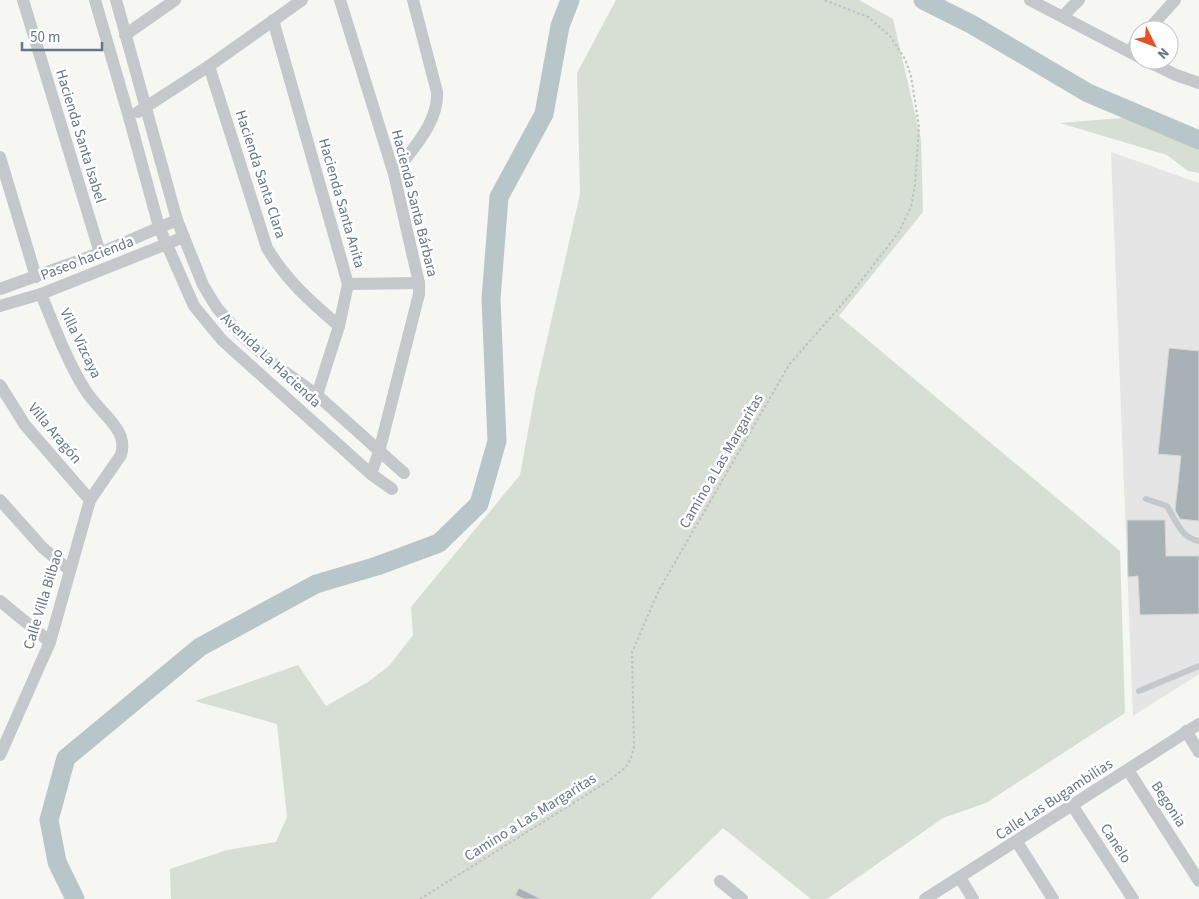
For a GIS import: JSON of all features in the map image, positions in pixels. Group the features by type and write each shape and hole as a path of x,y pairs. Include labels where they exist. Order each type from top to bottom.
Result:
{"street":[{"name":"Hacienda Santa Isabel","path":"23,0 100,253"},
{"name":"Avenida La Hacienda","path":"95,0 158,227 194,306 222,340 371,474 392,489"},
{"name":"Avenida La Hacienda","path":"116,0 178,220 203,284 217,308 239,333 270,361 317,396 404,473"},
{"path":"125,35 175,0"},
{"path":"129,117 146,108 209,66 302,0"},
{"name":"Hacienda Santa Bárbara","path":"340,0 394,174 419,283 419,294 379,452 371,474"},
{"path":"394,174 426,128 438,102 437,92 412,0"},
{"path":"1030,0 1129,51"},
{"path":"1063,16 1079,0"},
{"path":"1157,20 1175,0"},
{"name":"Hacienda Santa Anita","path":"273,20 348,284 339,326 317,396"},
{"name":"Hacienda Santa Clara","path":"209,66 267,248 280,269 300,292 339,326"},
{"path":"1166,70 1199,82"},
{"path":"0,157 36,277"},
{"name":"Paseo hacienda","path":"0,289 100,253 178,220"},
{"name":"Paseo hacienda","path":"0,306 41,294 184,237"},
{"path":"348,284 419,283"},
{"name":"Villa Vizcaya","path":"41,294 57,333 81,382 117,429 123,440 121,455"},
{"name":"Villa Aragón","path":"0,385 25,425 90,500"},
{"name":"Calle Villa Bilbao","path":"0,756 50,642 90,500 121,455"},
{"path":"0,500 42,548 69,570"},
{"path":"0,602 50,642"},
{"name":"Calle Las Bugambilias","path":"925,899 1199,724"},
{"path":"1186,731 1199,752"},
{"name":"Begonia","path":"1128,770 1199,881"},
{"name":"Canelo","path":"1072,806 1132,899"},
{"path":"1017,842 1053,899"},
{"path":"960,878 973,899"},
{"path":"720,881 742,899"}],"lane":[{"path":"1146,499 1166,504 1176,524 1190,537 1199,540"},
{"path":"1139,691 1199,666"}],"path":[{"name":"Camino a Las Margaritas","path":"420,899 610,780 626,767 634,746 632,652 659,590 789,365 850,295 906,220 915,185 919,126 911,76 905,58 890,36 868,17 824,0"}],"shaded area":[{"path":"616,0 859,0 893,19 921,139 923,212 839,316 1120,551 1125,713 986,803 943,818 827,899 811,899 723,828 650,899 171,899 170,869 227,850 276,842 287,817 277,724 195,701 298,665 326,706 368,682 389,666 413,635 411,607 520,475 536,388 580,194 577,73"},
{"path":"1122,118 1199,130 1199,173 1188,171 1167,155 1060,123"},
{"path":"1111,152 1199,183 1199,674 1133,716"}],"building":[{"path":"1169,348 1199,351 1199,521 1180,519 1175,510 1181,456 1158,454"},
{"path":"1127,520 1165,520 1166,556 1199,556 1199,614 1140,615 1138,576 1128,577"},
{"path":"519,888 541,899 524,899 515,895"}],"waterway":[{"path":"75,899 57,862 49,820 66,758 200,647 316,584 377,566 439,543 479,504 497,441 491,299 499,197 544,114 560,26 570,0"},
{"path":"923,0 971,24 1088,93 1199,140"}]}
